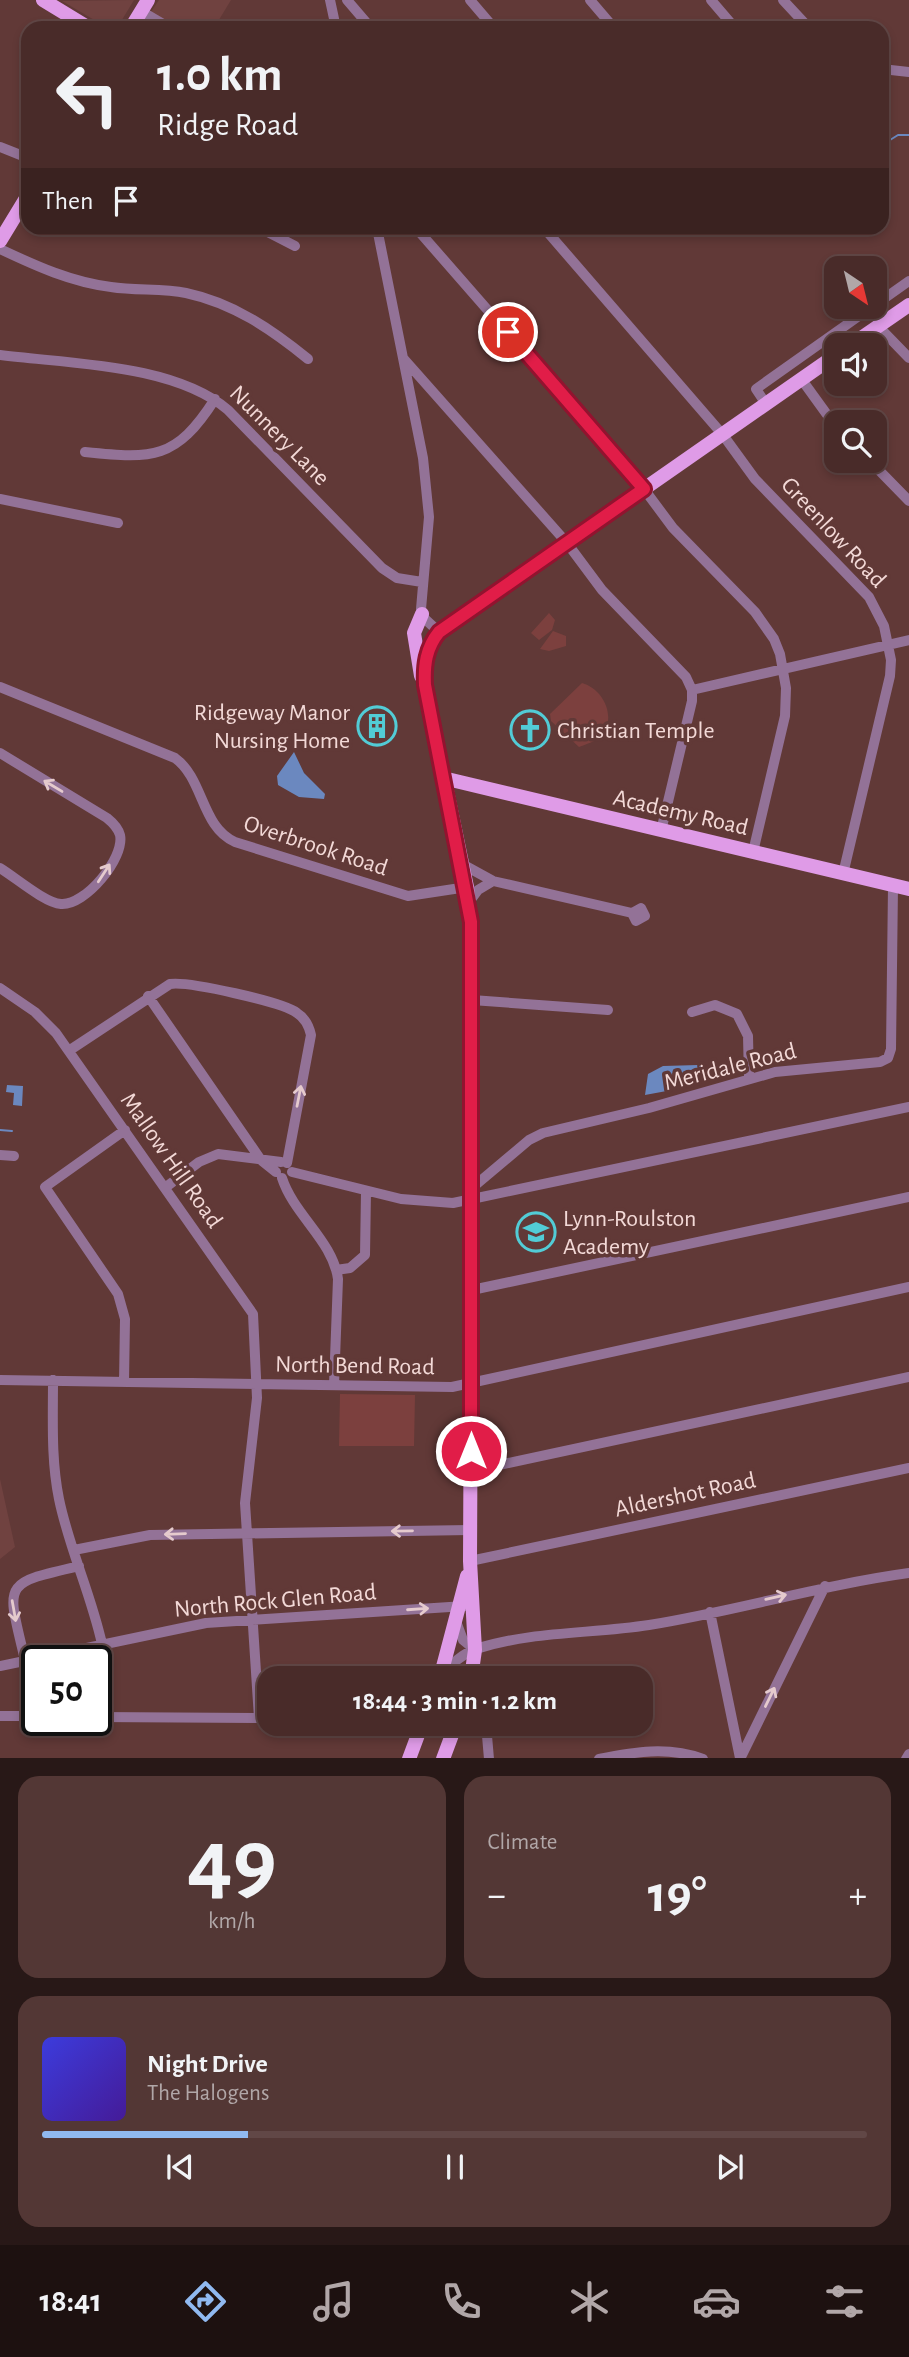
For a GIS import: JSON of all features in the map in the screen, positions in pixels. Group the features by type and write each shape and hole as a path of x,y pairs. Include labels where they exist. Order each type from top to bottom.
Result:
{"main road":[{"path":"43,0 78,21"},
{"path":"135,21 145,6"},
{"path":"2,232 21,205"},
{"path":"868,333 909,304"},
{"path":"425,685 427,653 439,632 824,364"},
{"path":"422,614 414,633 418,668 425,685 468,895 472,1000 472,1382 467,1606 477,1666"},
{"name":"Academy Road","path":"443,778 909,889"},
{"path":"444,1666 457,1624 467,1606"},
{"path":"409,1758 418,1736"},
{"path":"443,1758 452,1736"}],"street":[{"path":"330,0 334,21"},
{"path":"347,0 365,21"},
{"path":"470,0 488,21"},
{"path":"590,0 608,21"},
{"path":"710,0 729,21"},
{"path":"783,0 802,21"},
{"path":"145,6 162,21"},
{"path":"889,70 909,72"},
{"path":"0,147 21,155"},
{"path":"274,235 295,246"},
{"path":"378,235 423,458 429,517 428,549 422,582 422,614 439,632"},
{"path":"422,235 644,489 673,528 765,625 774,639 784,669 785,716 753,852"},
{"name":"Greenlow Road","path":"550,235 723,435 755,479 861,587 877,610 889,645 890,676 843,874"},
{"path":"0,248 41,268 83,282 127,289 186,293 219,303 262,324 308,359"},
{"path":"887,297 909,281"},
{"path":"766,404 755,389 854,319 864,333"},
{"path":"878,326 909,358"},
{"name":"Nunnery Lane","path":"0,355 164,377 195,388 215,399 382,568 397,578 422,582"},
{"path":"403,358 566,543 602,590 678,667 692,690 689,716 661,831"},
{"path":"802,380 824,410"},
{"path":"85,452 141,457 164,451 197,425 215,399"},
{"path":"882,473 909,500"},
{"path":"0,499 118,523"},
{"path":"692,690 909,640"},
{"name":"Overbrook Road","path":"0,687 175,758 188,769 212,821 227,838 408,895 468,895"},
{"path":"0,753 107,818 120,834 116,856 87,896 73,904 54,903 0,868"},
{"path":"462,864 493,881 632,913"},
{"path":"468,895 493,881"},
{"name":"Meridale Road","path":"472,1194 529,1140 544,1133 649,1108 787,1070 880,1062 888,1058 891,1049 893,886"},
{"path":"70,1051 148,996 161,988 179,983 286,1007 300,1014 309,1026 311,1035 283,1170 287,1192 337,1269 334,1385"},
{"name":"Mallow Hill Road","path":"0,988 47,1022 70,1051 253,1314 255,1421 245,1488 252,1619 258,1666"},
{"path":"148,996 245,1133 261,1160"},
{"path":"472,1000 608,1010"},
{"path":"691,1012 715,1005 737,1014 748,1036 749,1079"},
{"path":"166,1187 208,1157 241,1155 283,1170 366,1191 420,1201 472,1194 909,1107"},
{"path":"124,1382 125,1320 118,1294 45,1187 125,1130"},
{"path":"241,1155 245,1133"},
{"path":"0,1156 14,1156"},
{"path":"337,1269 350,1268 365,1255 366,1191"},
{"path":"472,1290 909,1197"},
{"name":"North Bend Road","path":"0,1380 452,1387 909,1287"},
{"path":"471,1472 909,1377"},
{"path":"53,1381 55,1476 102,1644"},
{"name":"Aldershot Road","path":"470,1561 909,1468"},
{"path":"74,1550 150,1535 470,1530"},
{"path":"22,1645 12,1602 16,1588 30,1577 79,1566"},
{"path":"451,1666 459,1658 475,1650 548,1635 616,1630 825,1586 909,1573"},
{"path":"740,1758 825,1586"},
{"name":"North Rock Glen Road","path":"97,1645 176,1628 252,1619 467,1606"},
{"path":"710,1612 740,1758"},
{"path":"457,1624 463,1640 475,1650"},
{"name":"North Rock Glen Road","path":"0,1666 21,1661"},
{"path":"0,1716 21,1716"},
{"path":"112,1717 257,1718"},
{"path":"487,1736 489,1758"},
{"path":"606,1758 651,1751 685,1753 700,1758"}],"shaded area":[{"path":"134,0 121,21 96,21 62,1"},
{"path":"159,0 231,0 218,21 145,21"},
{"path":"549,613 555,620 552,630 539,640 531,633"},
{"path":"553,631 566,636 566,646 549,651 540,649"},
{"path":"582,683 597,691 602,698 608,722 600,737 579,747 551,721 550,714"},
{"path":"340,1394 415,1395 414,1446 339,1446"},
{"path":"0,1479 15,1547 0,1559"}],"water":[{"path":"294,752 304,773 325,794 324,799 299,797 278,785 277,776"},
{"path":"698,1065 705,1069 706,1077 672,1090 645,1095 648,1074 663,1066"},
{"path":"7,1085 23,1086 22,1106 13,1105 14,1093 6,1092"}],"waterway":[{"path":"889,141 898,135 909,135"},
{"path":"0,1130 12,1131"}],"place":[{"name":"Ridgeway Manor Nursing Home","path":"377,726"},
{"name":"Christian Temple","path":"530,730"},
{"name":"Lynn-Roulston Academy","path":"536,1232"}],"route":[{"path":"471,1451 473,948 467,887 425,685 425,664 430,645 439,632 644,489 508,332"}]}
